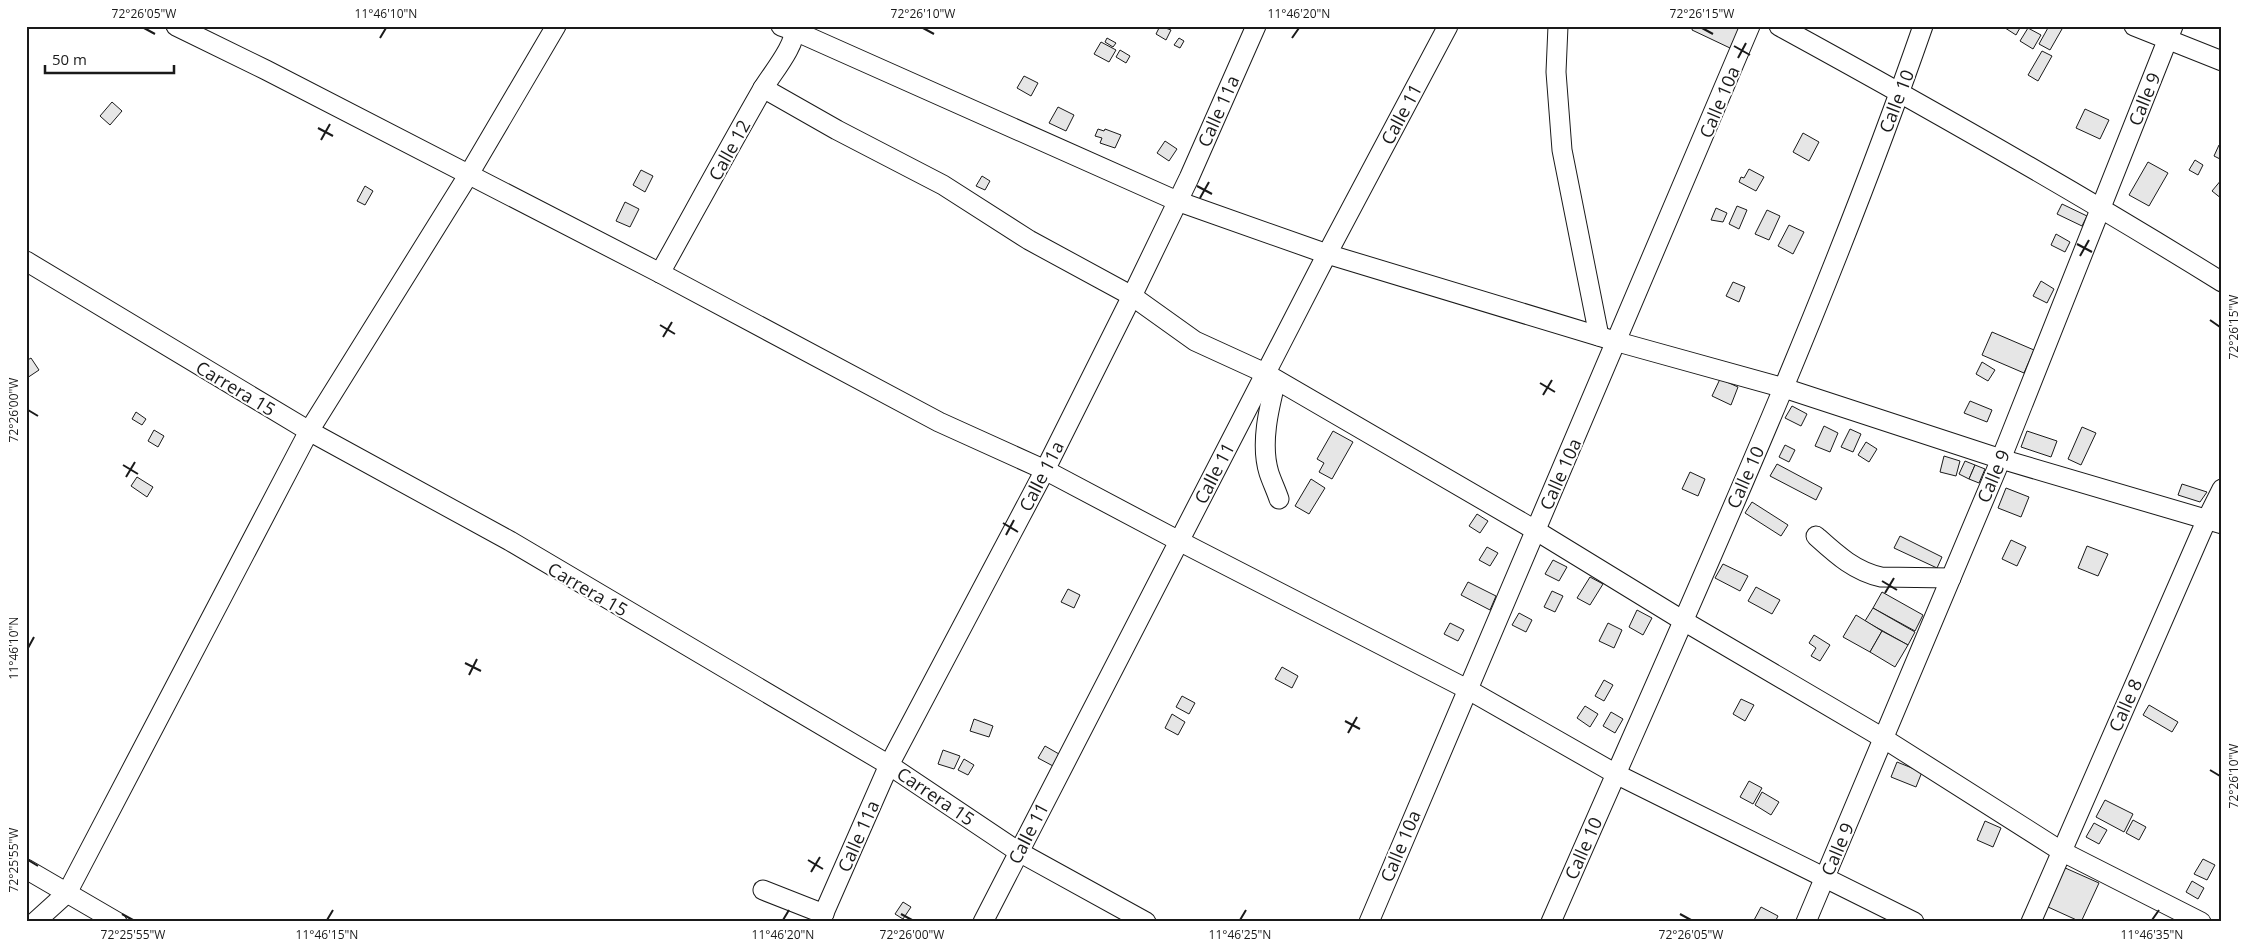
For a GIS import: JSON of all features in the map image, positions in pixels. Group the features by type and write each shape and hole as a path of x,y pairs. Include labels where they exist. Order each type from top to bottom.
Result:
{"street":[{"path":"176,26 660,273 939,422 1045,470 1467,689 1616,774 1914,922"},
{"path":"35,922 67,893 309,431 469,174 556,26"},
{"name":"Calle 11","path":"983,922 1179,541 1271,376 1327,254 1448,26"},
{"path":"1558,26 1556,72 1562,150 1598,336"},
{"name":"Calle 10a","path":"1368,922 1535,530 1618,342 1750,26"},
{"path":"1779,26 1900,92 2101,207 2222,282"},
{"name":"Calle 10","path":"1551,922 1784,388 1900,92 1923,26"},
{"path":"2134,26 2170,32 2222,61"},
{"path":"790,28 1177,201 1327,254 1618,342 1784,388 2001,459 2214,521"},
{"name":"Calle 12","path":"660,273 763,88 784,57 790,28"},
{"name":"Calle 11a","path":"822,918 889,765 1045,470 1132,296 1177,201 1249,29"},
{"name":"Calle 9","path":"1806,922 2001,459 2170,32"},
{"path":"763,88 837,130 943,185 1029,240 1132,296 1195,341 1271,376 1535,530 1682,620 1883,738 2061,851 2201,922"},
{"name":"Carrera 15","path":"26,261 309,431 510,541 889,765 1019,852 1146,922"},
{"path":"1271,376 1266,454 1269,472 1279,499"},
{"name":"Calle 8","path":"2031,922 2061,851 2214,521 2222,489"},
{"path":"1816,536 1840,557 1871,575 1881,577 1951,578"},
{"path":"26,870 118,922"},
{"path":"763,890 822,918"}],"building":[{"path":"1160,26 1171,30 1166,40 1156,34"},
{"path":"1693,26 1741,26 1730,48 1692,30"},
{"path":"2002,26 2021,26 2016,35"},
{"path":"2049,26 2057,26 2062,29 2050,50 2039,44"},
{"path":"2028,28 2041,35 2033,49 2020,41"},
{"path":"1107,38 1116,43 1113,47 1105,42"},
{"path":"1179,38 1184,41 1180,48 1174,45"},
{"path":"1101,42 1116,50 1109,62 1094,54"},
{"path":"1120,50 1130,56 1126,63 1116,57"},
{"path":"2042,51 2052,56 2038,81 2028,75"},
{"path":"1024,76 1038,83 1031,96 1017,88"},
{"path":"112,102 122,111 110,125 100,116"},
{"path":"1058,107 1074,115 1066,131 1049,123"},
{"path":"2085,109 2109,120 2100,139 2076,128"},
{"path":"1098,129 1104,131 1105,129 1121,135 1115,148 1100,143 1102,138 1095,136"},
{"path":"1803,133 1819,142 1809,161 1793,152"},
{"path":"1165,141 1177,149 1169,161 1157,153"},
{"path":"2219,145 2222,146 2222,160 2214,156"},
{"path":"2195,160 2203,165 2198,175 2189,170"},
{"path":"2148,162 2168,173 2149,206 2129,195"},
{"path":"1749,169 1764,177 1756,191 1739,182 1741,177 1744,178"},
{"path":"641,170 653,176 645,192 633,185"},
{"path":"982,176 990,181 985,190 976,186"},
{"path":"2222,179 2222,199 2212,191"},
{"path":"365,186 373,191 365,205 357,201"},
{"path":"625,202 639,209 630,227 616,221"},
{"path":"2062,204 2087,216 2082,226 2057,214"},
{"path":"1737,206 1747,210 1739,229 1729,224"},
{"path":"1716,208 1727,213 1723,222 1711,220"},
{"path":"1767,210 1780,216 1769,240 1755,234"},
{"path":"1789,225 1804,232 1793,254 1778,246"},
{"path":"2056,234 2070,242 2065,252 2051,245"},
{"path":"2041,281 2054,289 2047,303 2033,296"},
{"path":"1733,282 1745,287 1739,302 1726,296"},
{"path":"1992,332 2034,350 2024,373 1982,355"},
{"path":"31,358 39,370 27,378 26,361"},
{"path":"1982,362 1995,370 1988,381 1976,374"},
{"path":"1720,379 1738,387 1731,405 1712,396"},
{"path":"1970,401 1992,410 1987,422 1964,413"},
{"path":"1792,406 1807,414 1801,426 1785,418"},
{"path":"136,412 146,419 142,425 132,419"},
{"path":"1824,426 1838,433 1830,452 1815,446"},
{"path":"2082,427 2096,433 2081,465 2068,459"},
{"path":"1850,429 1861,434 1853,452 1841,447"},
{"path":"154,430 164,436 158,447 148,441"},
{"path":"1333,431 1353,442 1332,479 1319,472 1324,463 1317,459"},
{"path":"2027,431 2057,441 2051,457 2021,447"},
{"path":"1866,442 1877,449 1869,462 1858,455"},
{"path":"1785,445 1795,450 1789,462 1779,457"},
{"path":"1944,456 1960,461 1956,476 1940,472"},
{"path":"1965,461 1975,465 1969,479 1959,474"},
{"path":"1777,464 1822,488 1816,500 1770,476"},
{"path":"1975,465 1985,469 1979,483 1969,479"},
{"path":"1690,472 1705,479 1698,496 1682,489"},
{"path":"137,477 153,487 147,497 131,486"},
{"path":"1311,479 1325,488 1309,514 1295,506"},
{"path":"2182,484 2207,492 2200,502 2178,495"},
{"path":"2006,488 2029,497 2021,517 1998,508"},
{"path":"1752,502 1788,525 1781,536 1745,513"},
{"path":"1477,514 1488,521 1480,533 1469,526"},
{"path":"1900,536 1942,557 1937,568 1894,548"},
{"path":"2011,540 2026,547 2017,566 2002,559"},
{"path":"2087,546 2108,554 2098,576 2078,568"},
{"path":"1487,547 1498,553 1490,566 1479,560"},
{"path":"1553,560 1567,567 1559,581 1545,574"},
{"path":"1723,564 1748,576 1740,591 1715,578"},
{"path":"1590,577 1603,584 1590,605 1577,598"},
{"path":"1468,582 1496,596 1490,610 1461,595"},
{"path":"1756,587 1780,600 1772,614 1748,601"},
{"path":"1068,589 1080,595 1074,608 1061,602"},
{"path":"1552,591 1563,596 1555,612 1544,607"},
{"path":"1882,592 1923,615 1915,631 1873,608"},
{"path":"1873,608 1915,632 1908,645 1865,621"},
{"path":"1637,610 1652,618 1643,635 1629,627"},
{"path":"1519,613 1532,620 1526,632 1512,625"},
{"path":"1856,615 1882,631 1870,652 1843,637"},
{"path":"1450,623 1464,630 1458,641 1444,634"},
{"path":"1608,623 1622,630 1614,648 1599,641"},
{"path":"1882,631 1908,645 1895,667 1870,652"},
{"path":"1814,635 1830,645 1820,661 1811,656 1816,648 1809,643"},
{"path":"1282,667 1298,676 1292,688 1275,679"},
{"path":"1604,680 1613,685 1604,701 1595,696"},
{"path":"1182,696 1195,703 1189,714 1176,707"},
{"path":"1741,699 1754,705 1745,721 1733,714"},
{"path":"2149,705 2178,722 2172,732 2143,715"},
{"path":"1585,706 1598,714 1590,727 1577,718"},
{"path":"1611,712 1623,719 1615,733 1603,726"},
{"path":"1172,714 1185,722 1178,735 1165,728"},
{"path":"974,719 993,726 989,737 970,731"},
{"path":"1045,746 1059,754 1053,766 1038,758"},
{"path":"943,750 960,756 954,769 938,764"},
{"path":"964,759 974,765 968,775 958,770"},
{"path":"1897,762 1922,772 1916,787 1891,777"},
{"path":"1749,781 1762,788 1753,804 1740,797"},
{"path":"1762,792 1779,802 1771,815 1755,805"},
{"path":"2105,800 2133,814 2124,832 2096,817"},
{"path":"2133,820 2146,827 2139,840 2126,833"},
{"path":"1985,821 2001,828 1993,847 1977,840"},
{"path":"2094,823 2107,830 2099,844 2086,837"},
{"path":"2203,859 2215,865 2207,880 2194,874"},
{"path":"2063,867 2099,883 2081,922 2048,907"},
{"path":"2192,881 2204,888 2198,899 2186,892"},
{"path":"903,902 911,907 903,919 895,914"},
{"path":"1761,907 1778,916 1775,922 1753,922"}]}
